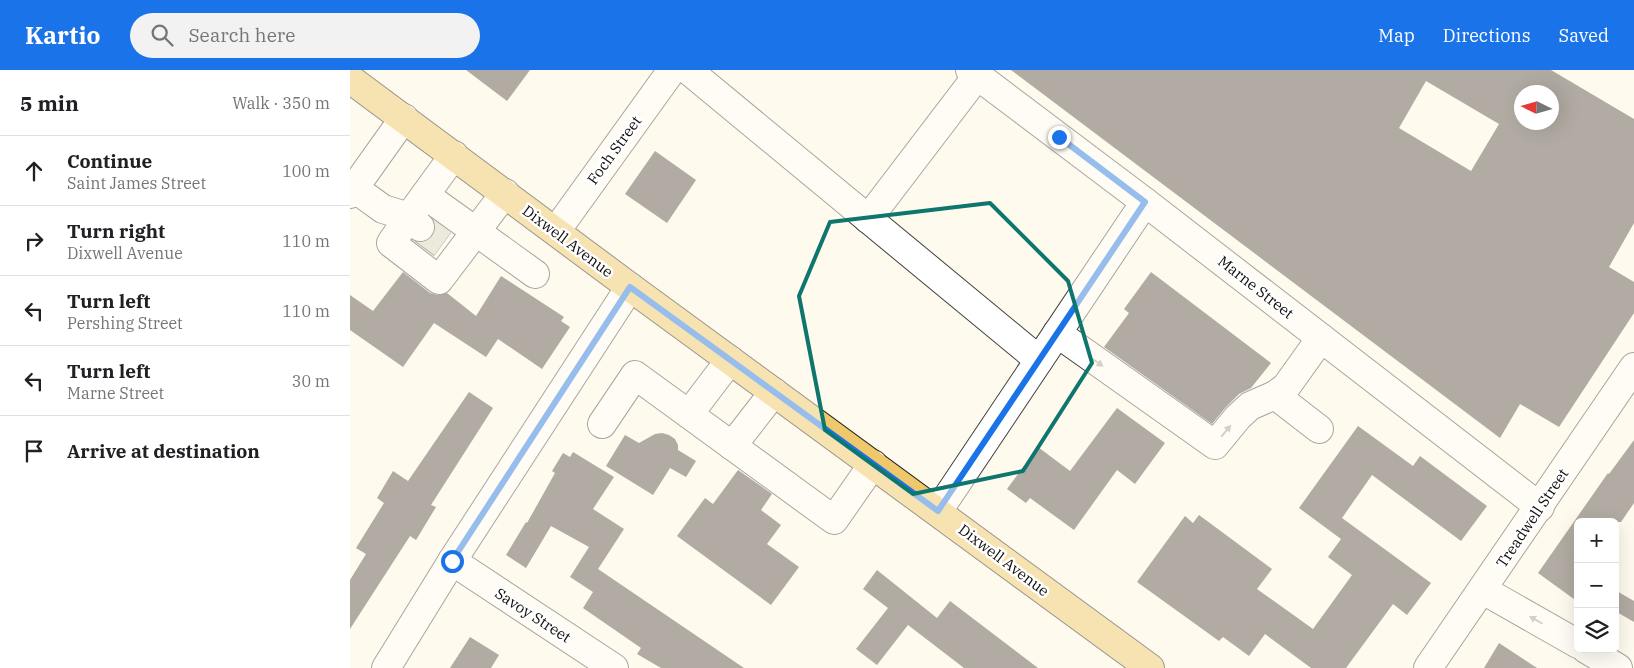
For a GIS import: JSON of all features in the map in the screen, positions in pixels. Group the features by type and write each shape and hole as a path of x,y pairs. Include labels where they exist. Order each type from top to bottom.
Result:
{"main road":[{"name":"Dixwell Avenue","path":"350,79 1150,668"}],"street":[{"name":"Foch Street","path":"556,230 672,70"},
{"path":"688,70 1039,360"},
{"path":"868,219 974,73"},
{"name":"Marne Street","path":"974,73 1145,202 1540,507"},
{"path":"404,118 352,191 383,209 414,222"},
{"path":"454,155 425,195 414,222 391,243 439,280 450,250 475,232 505,193"},
{"path":"425,195 535,274"},
{"path":"938,511 1145,202"},
{"path":"386,668 452,561 630,287"},
{"path":"1057,333 1215,444 1250,406 1275,395 1286,387 1321,338"},
{"path":"688,414 730,360"},
{"path":"602,424 635,375 834,520 873,464"},
{"name":"Treadwell Street","path":"1428,668 1629,383"},
{"path":"732,446 774,392"},
{"path":"1275,395 1319,429"},
{"name":"Savoy Street","path":"452,561 614,668"},
{"path":"1483,590 1574,642"},
{"path":"1593,653 1618,668"}],"highlighted area":[{"path":"990,203 1068,281 1092,363 1023,471 913,494 825,430 799,296 830,222"}],"building":[{"path":"466,70 530,70 507,101"},
{"path":"1011,70 1551,70 1634,119 1634,223 1609,267 1634,282 1634,313 1559,427 1520,404 1500,438","holes":["1426,81 1499,124 1471,171 1399,128"]},
{"path":"655,151 696,180 667,223 625,194"},
{"path":"434,221 451,233 434,256 414,241 424,242 431,238 435,230"},
{"path":"403,272 430,293 437,295 447,293 476,316 501,276 564,317 561,321 570,327 542,369 498,339 486,357 434,323 403,367 350,330 350,295 373,311"},
{"path":"1151,272 1271,363 1251,388 1239,394 1212,424 1104,347 1129,313 1124,309"},
{"path":"469,392 493,408 431,505 436,507 416,540 410,536 350,629 350,580 366,554 356,548 384,503 377,498 393,471 408,481"},
{"path":"1117,408 1165,443 1135,484 1117,470 1074,530 1030,498 1026,503 1007,489 1038,447 1070,471"},
{"path":"1358,426 1413,466 1420,456 1487,506 1461,541 1372,475 1342,518 1431,583 1407,615 1393,604 1346,668 1311,668 1265,634 1249,656 1223,637 1219,641 1137,582 1185,516 1193,523 1199,515 1272,569 1257,589 1313,629 1352,575 1328,557 1341,539 1299,508"},
{"path":"662,433 675,439 678,450 696,461 686,477 670,468 653,495 606,466 625,435 639,443 655,434"},
{"path":"1634,440 1634,503 1621,522 1619,522 1619,518 1576,518 1608,473"},
{"path":"573,452 614,477 593,509 624,529 598,569 744,668 661,668 637,654 641,648 583,608 593,592 570,577 589,547 551,526 526,568 506,555 527,523 555,473 552,471 563,453 570,457"},
{"path":"738,470 772,494 761,510 781,525 767,544 799,567 771,605 677,536 705,498 713,504"},
{"path":"1574,522 1574,599 1538,573"},
{"path":"877,570 937,618 950,601 1038,668 964,668 908,625 877,665 856,649 888,608 863,589"},
{"path":"1619,592 1634,601 1634,622 1619,613"},
{"path":"470,637 499,655 491,668 450,668"},
{"path":"1499,643 1537,668 1484,668"}],"tunnel":[{"path":"420,227 443,244"}],"route":[{"path":"452,561 630,287 938,511 1145,202 1059,137"}]}
